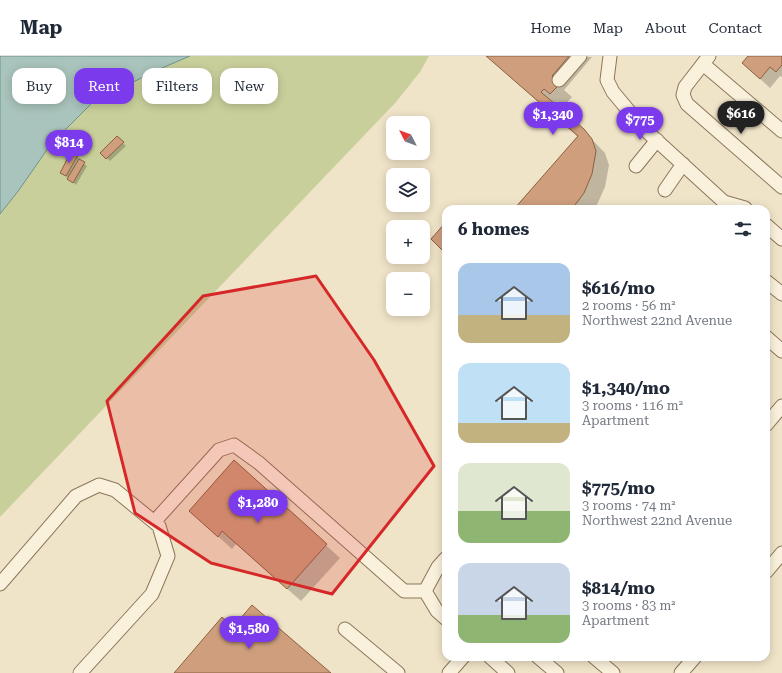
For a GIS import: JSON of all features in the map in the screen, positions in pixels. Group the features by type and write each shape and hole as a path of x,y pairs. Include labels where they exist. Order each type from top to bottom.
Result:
{"street":[{"path":"559,80 580,56"},
{"path":"610,56 607,80 613,92 644,128 724,202 733,205"},
{"path":"782,132 706,60 685,87 683,96 687,104 782,187"},
{"path":"636,166 657,140"},
{"path":"665,190 683,164"},
{"path":"770,228 782,239"},
{"path":"770,284 782,294"},
{"path":"770,340 782,351"},
{"path":"770,420 782,406"},
{"path":"154,522 219,450 234,445 259,463 404,591 425,591"},
{"path":"0,584 76,496 99,485 115,490 159,526 168,556 152,594 80,673"},
{"path":"770,567 782,553"},
{"path":"425,591 442,562"},
{"path":"425,591 437,611 442,615"},
{"path":"345,629 398,673"},
{"path":"449,673 460,661"},
{"path":"494,661 508,673"},
{"path":"543,661 557,673"},
{"path":"599,661 613,673"},
{"path":"681,673 692,661"}],"highlighted area":[{"path":"316,276 374,360 434,466 332,594 211,563 135,513 107,401 203,296"}],"green space":[{"path":"0,56 429,56 420,72 396,102 0,517"}],"water":[{"path":"0,56 190,56 162,68 142,68 142,78 134,82 134,68 74,68 74,104 91,104 51,144 19,190 0,214"}],"building":[{"path":"486,56 569,56 552,76 560,84 550,94 544,89 541,92 584,129 592,139 596,151 592,174 584,193 575,205 518,205 578,136"},
{"path":"748,56 782,56 782,65 776,72 770,67 760,79 742,63"},
{"path":"117,136 124,142 106,159 100,153"},
{"path":"71,152 78,155 66,176 60,173"},
{"path":"79,159 85,162 73,183 67,179"},
{"path":"442,227 442,250 431,239"},
{"path":"234,460 327,544 287,589 222,531 218,537 189,511"},
{"path":"252,605 331,673 174,673 222,617 233,627"}]}
